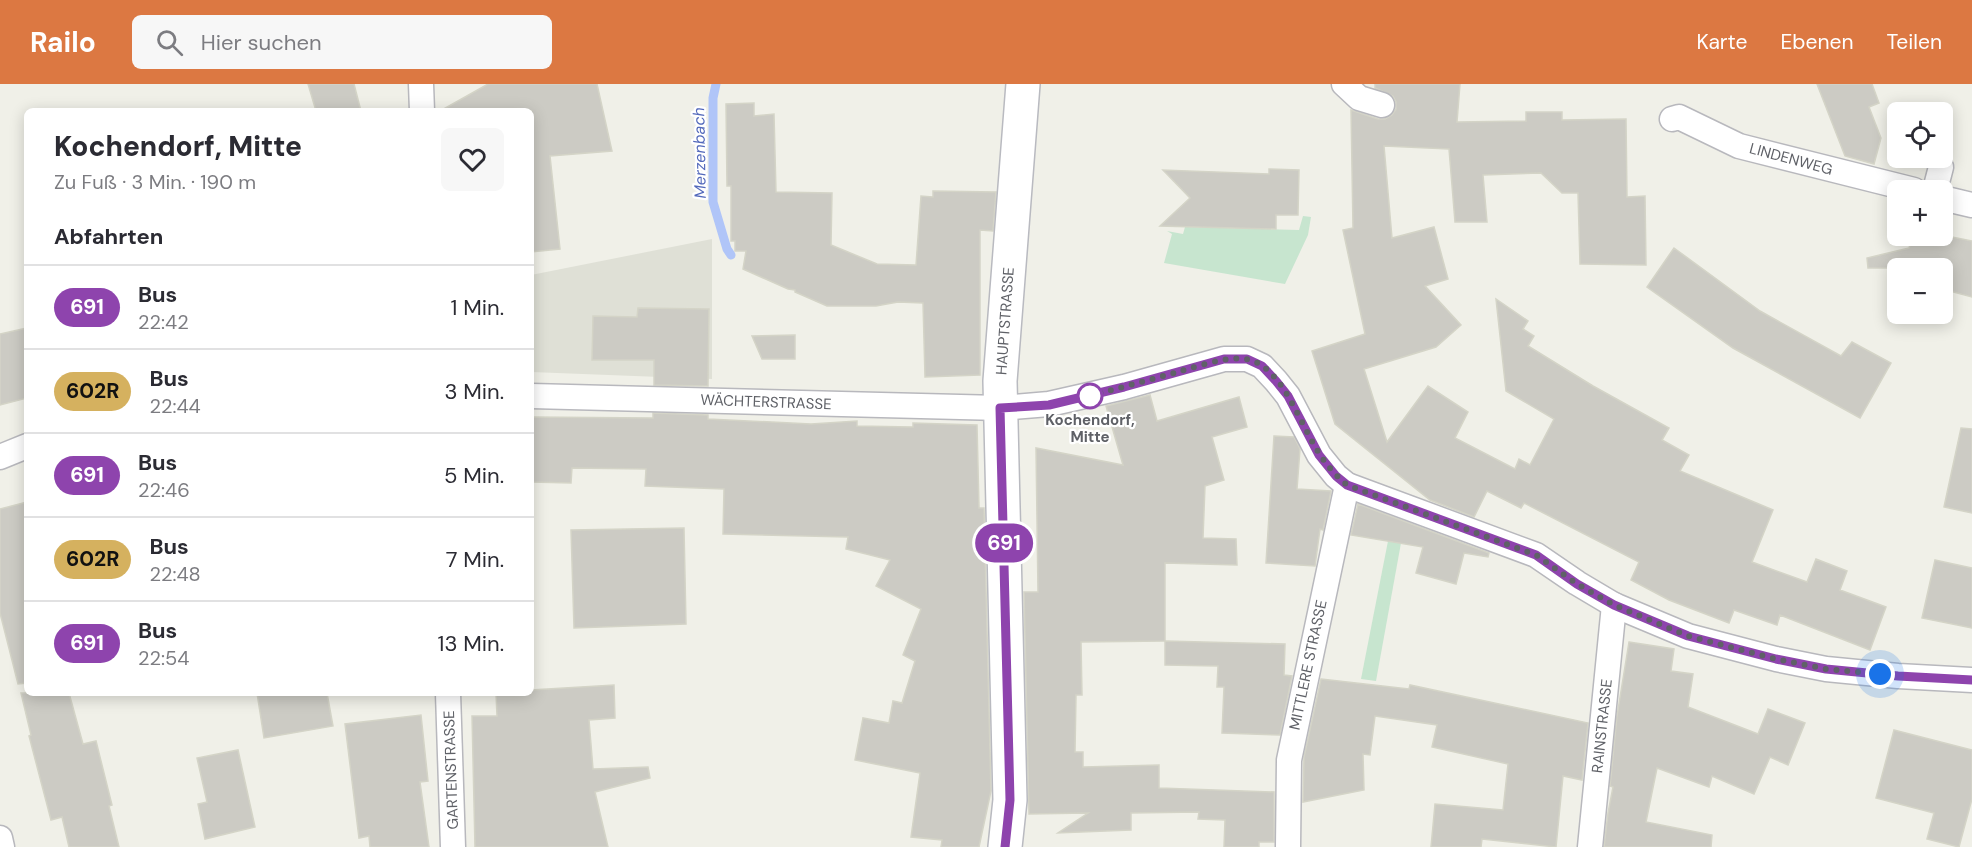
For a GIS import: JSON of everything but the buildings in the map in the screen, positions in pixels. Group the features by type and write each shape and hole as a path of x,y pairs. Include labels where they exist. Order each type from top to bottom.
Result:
{"main road":[{"name":"HAUPTSTRASSE","path":"1005,847 1010,800 1000,381 1023,84"}],"street":[{"path":"421,84 422,108"},
{"path":"1344,84 1359,98 1382,105"},
{"name":"LINDENWEG","path":"1672,119 1679,117 1739,146 1887,183"},
{"path":"1953,201 1972,206"},
{"name":"WÄCHTERSTRASSE","path":"534,396 1000,408 1049,405 1114,390 1224,359 1247,359 1262,366 1288,396 1319,455 1336,476 1347,485"},
{"path":"0,457 24,447"},
{"path":"1347,485 1536,555 1577,584 1614,605 1688,636 1776,659 1826,669 1972,680"},
{"name":"MITTLERE STRASSE","path":"1288,847 1289,760 1347,485"},
{"name":"RAINSTRASSE","path":"1590,847 1614,605"},
{"name":"GARTENSTRASSE","path":"448,696 453,847"},
{"path":"0,838 2,847"}],"shaded area":[{"path":"712,239 712,379 534,372 534,274"}],"green space":[{"path":"1303,216 1311,217 1308,235 1285,284 1164,263 1172,234 1167,231 1183,234 1185,227 1299,230"},
{"path":"1388,541 1401,543 1376,681 1361,679"}],"waterway":[{"name":"Merzenbach","path":"716,84 713,98 713,202 727,249 731,255"}],"bus line":[{"name":"691","path":"1005,847 1010,800 1000,408 1049,405 1224,359 1247,359 1262,366 1288,396 1319,455 1336,476 1347,485 1536,555 1577,584 1645,620 1688,636 1741,651 1826,669 1972,680"}],"place":[{"name":"Kochendorf, Mitte","path":"1090,396"}],"route":[{"path":"1090,396 1224,359 1247,359 1262,366 1288,396 1319,455 1336,476 1347,485 1536,555 1577,584 1614,605 1645,620 1688,636 1741,651 1826,669 1880,674"}]}
